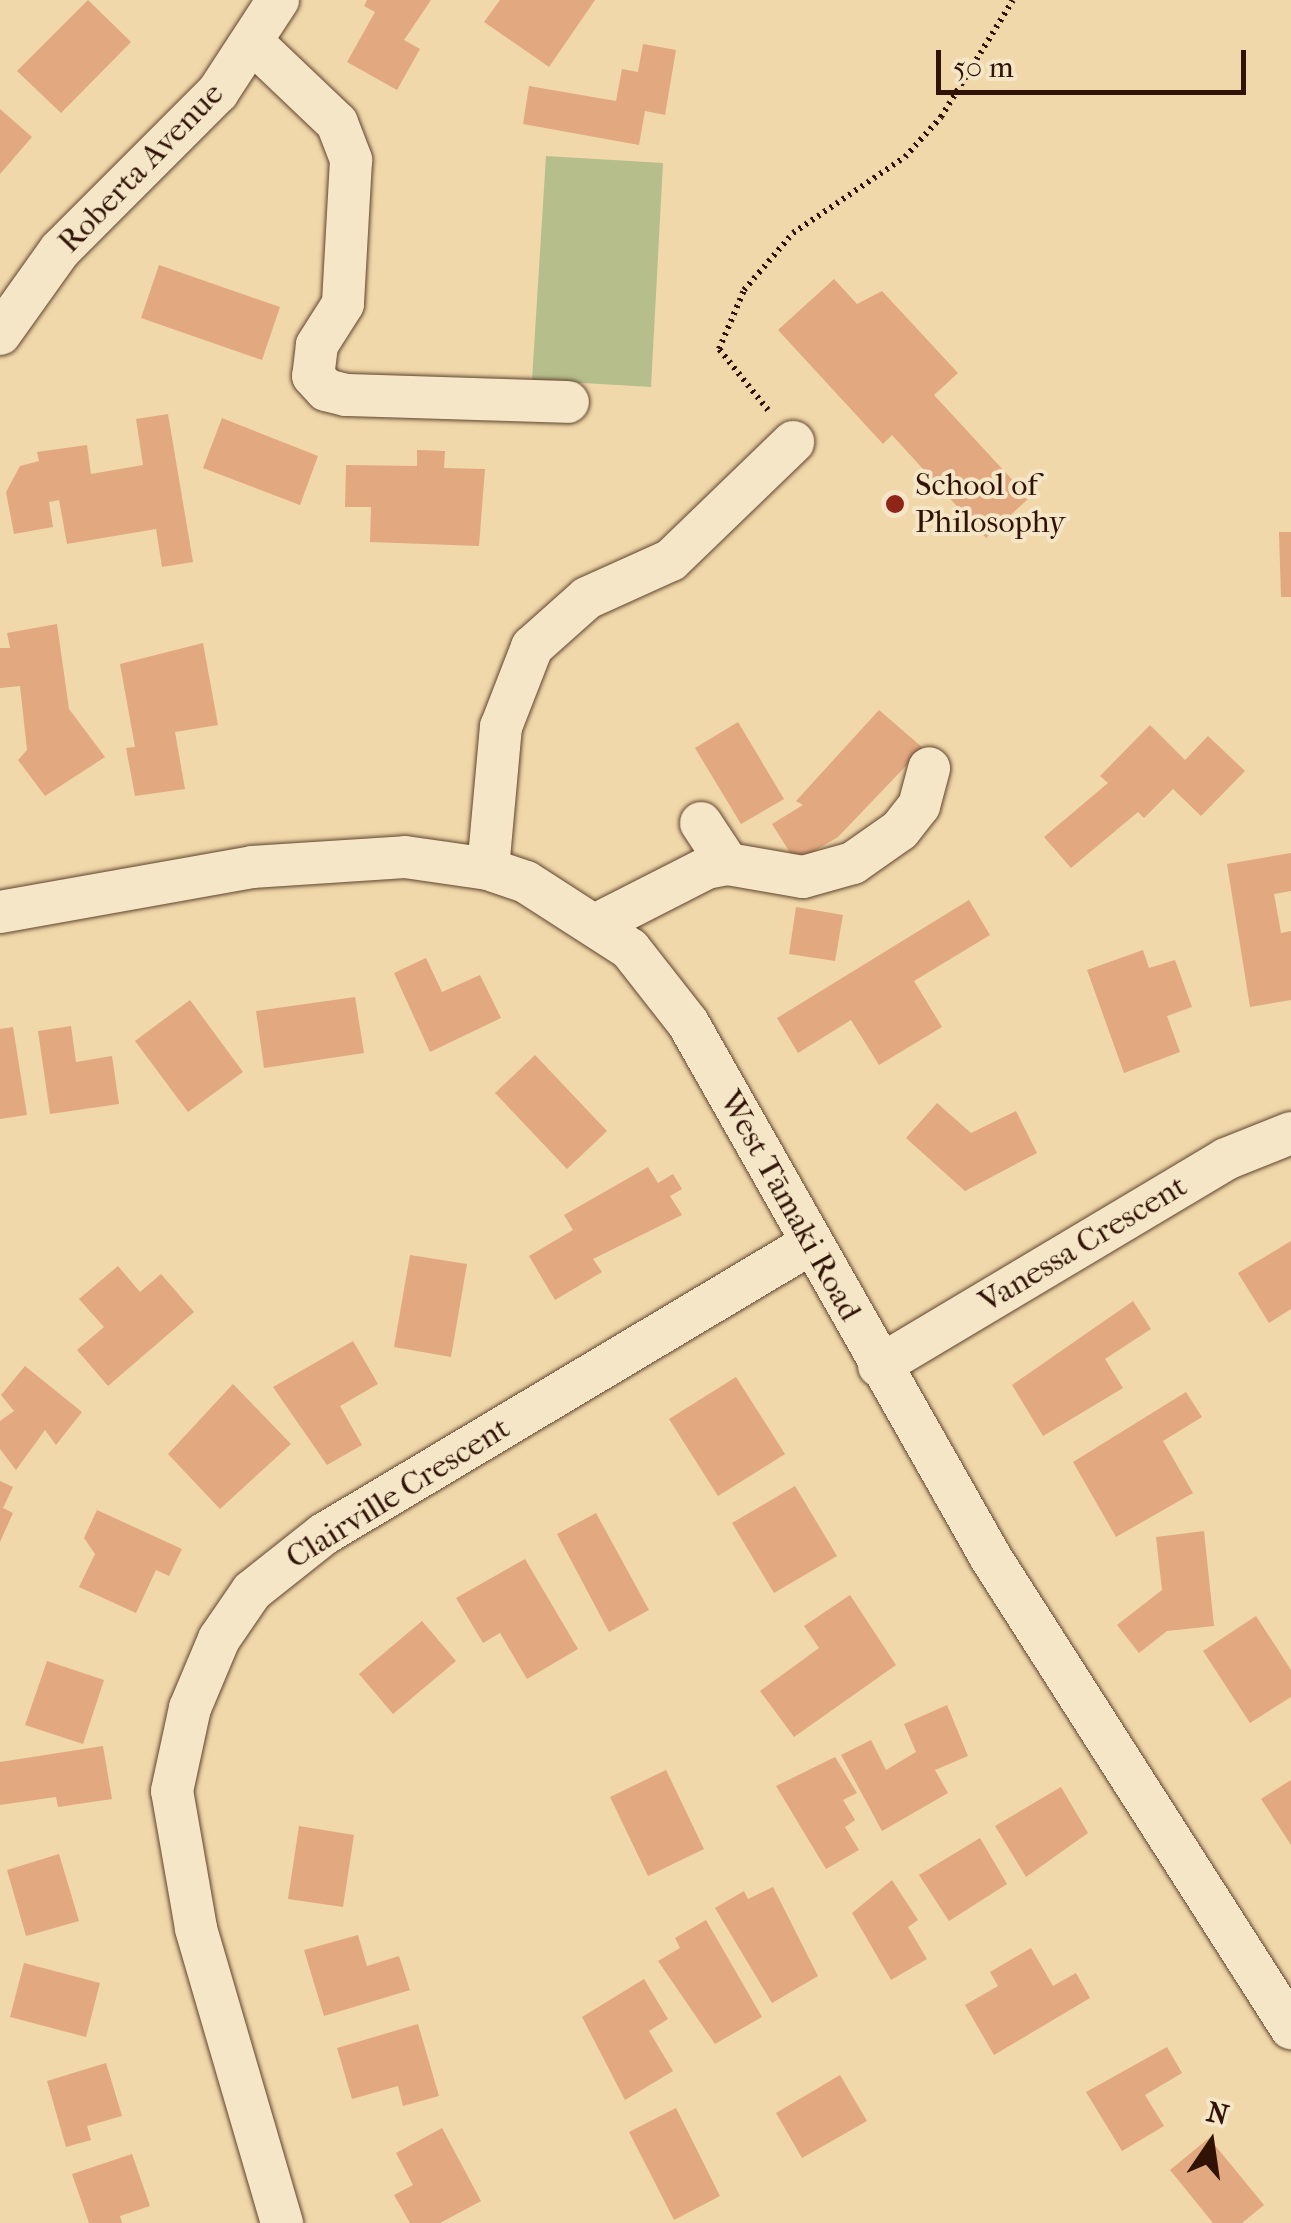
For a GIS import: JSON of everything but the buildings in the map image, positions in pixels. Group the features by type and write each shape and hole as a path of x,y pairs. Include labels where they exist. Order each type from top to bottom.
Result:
{"street":[{"name":"Roberta Avenue","path":"0,334 60,250 174,143 253,43 278,0"},
{"path":"253,43 337,122 352,160 342,304 317,345 313,376 326,390 346,396 568,402"},
{"path":"488,869 501,727 532,647 587,598 671,560 793,442"},
{"path":"597,924 682,878 728,864 803,876 853,863 900,830 919,806 929,768"},
{"path":"701,822 728,864"},
{"name":"West Tāmaki Road","path":"0,912 327,858 405,857 488,869 554,895 630,949 671,996 880,1366 1093,1722 1291,2028"},
{"name":"Vanessa Crescent","path":"880,1366 1226,1159 1291,1133"},
{"name":"Clairville Crescent","path":"282,2223 196,1928 177,1840 172,1791 178,1753 219,1639 252,1591 324,1534 810,1244"}],"path":[{"path":"793,442 719,348 728,321 744,290 792,233 905,157 941,117 1013,0"}],"green space":[{"path":"546,156 663,163 651,387 532,380"}],"place":[{"name":"School of Philosophy","path":"895,504"}]}
